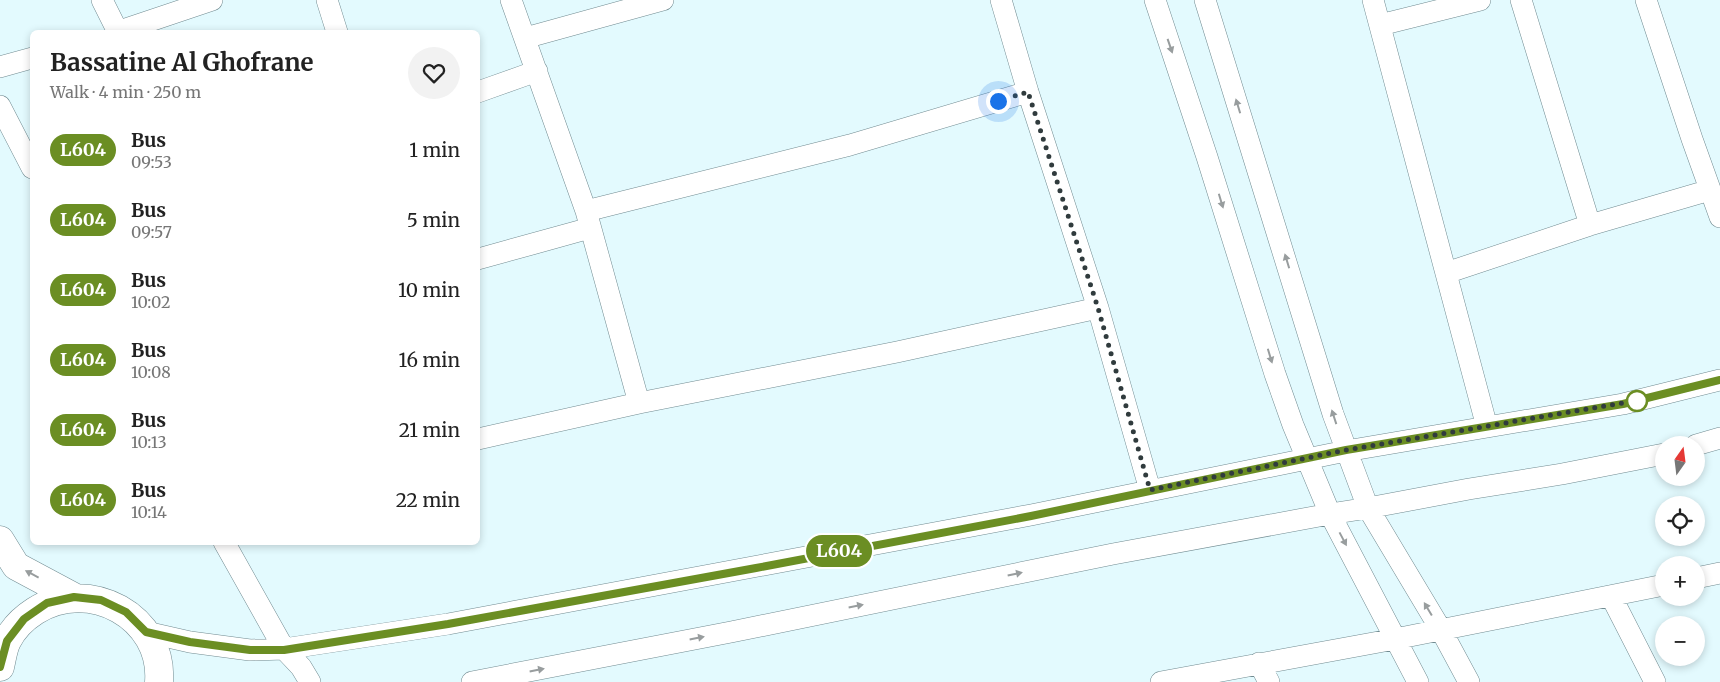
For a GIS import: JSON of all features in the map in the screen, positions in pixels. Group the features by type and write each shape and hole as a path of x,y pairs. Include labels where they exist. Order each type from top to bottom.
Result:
{"main road":[{"path":"0,540 16,566 74,597"},
{"path":"0,667 3,635 47,603 74,597 101,600 126,612 146,632 156,652 160,673 159,682"}],"street":[{"path":"102,0 116,30"},
{"path":"123,30 212,0"},
{"path":"327,0 336,30"},
{"path":"511,0 588,220 639,403"},
{"path":"525,38 663,0"},
{"path":"1001,0 1028,92 1098,308 1150,490"},
{"path":"1155,0 1207,157 1275,374 1306,458 1330,514 1418,682"},
{"path":"1206,0 1333,414 1368,508 1441,630 1469,682"},
{"path":"1372,0 1487,427"},
{"path":"1380,25 1480,0"},
{"path":"1521,0 1590,225"},
{"path":"1646,0 1720,217"},
{"path":"0,67 30,59"},
{"path":"480,91 537,71"},
{"path":"480,258 588,220 1028,92"},
{"path":"0,106 30,164"},
{"path":"1446,273 1590,225 1710,190"},
{"path":"480,439 639,403 897,352 1098,308"},
{"path":"146,632 190,642 250,650 284,650 448,624 1031,516 1346,450 1623,404 1720,380"},
{"path":"1705,442 1720,438"},
{"path":"472,682 731,632 1114,554 1469,489 1591,469 1655,456"},
{"path":"226,545 284,650 301,667 310,682"},
{"path":"1705,576 1720,573"},
{"path":"1161,682 1395,640 1655,587"},
{"path":"1611,596 1655,682"},
{"path":"1259,663 1269,682"}],"bus line":[{"name":"L604","path":"0,667 7,641 24,619 47,603 74,597 101,600 126,612 146,632 190,642 250,650 284,650 541,608 756,568 1031,516 1346,450 1623,404 1720,380"}],"route":[{"path":"998,101 1028,92 1098,308 1150,490 1346,450 1641,400 1637,401"}]}
